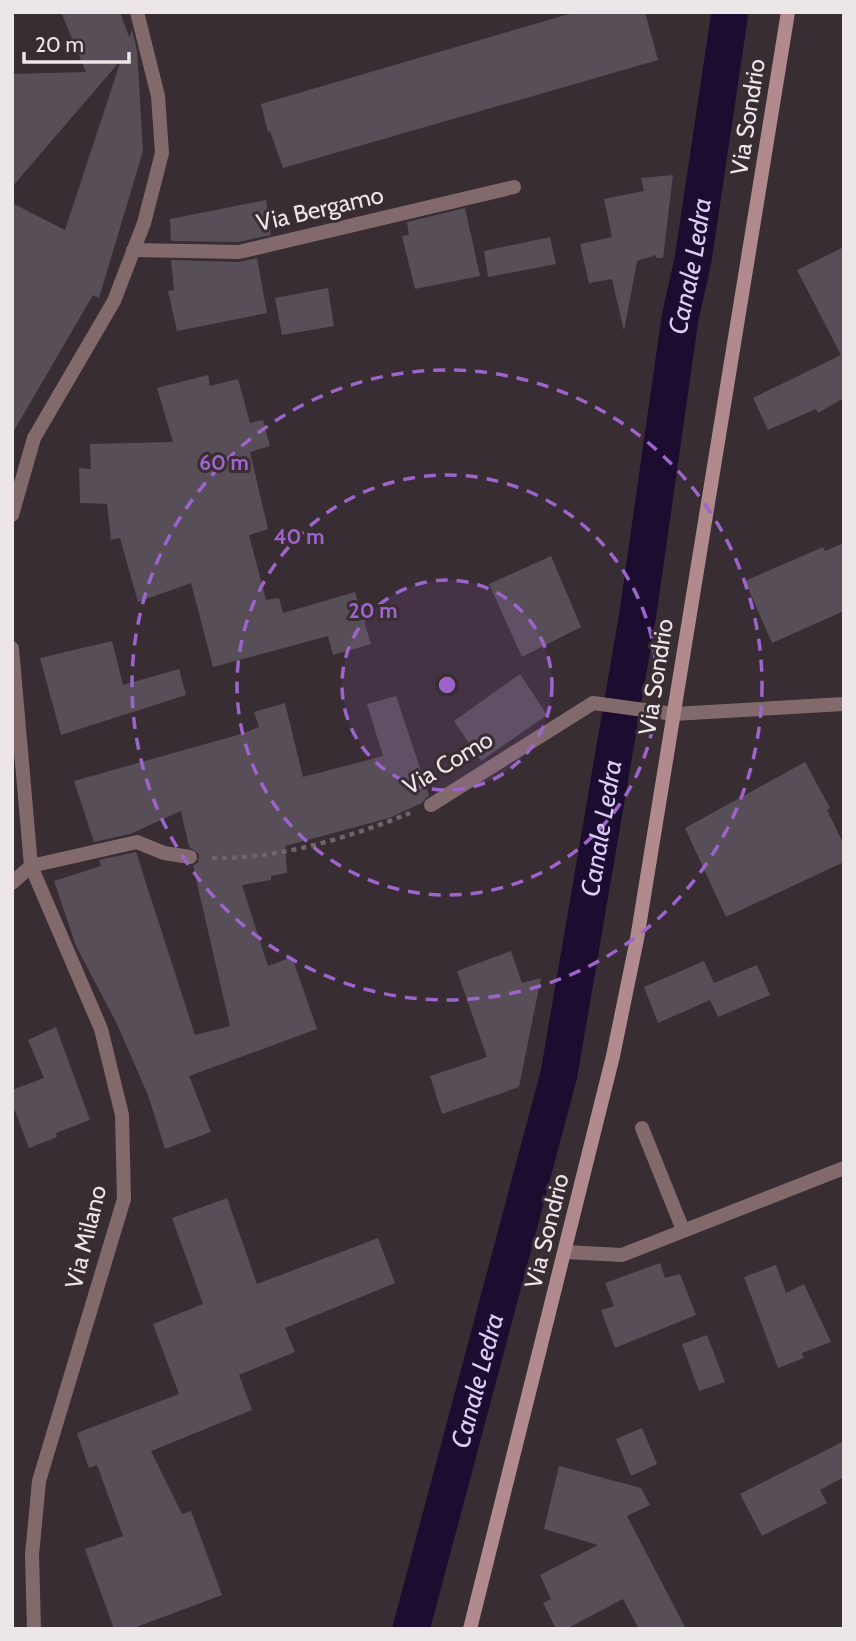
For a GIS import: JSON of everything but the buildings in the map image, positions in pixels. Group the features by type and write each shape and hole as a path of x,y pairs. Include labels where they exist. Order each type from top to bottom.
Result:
{"street":[{"path":"12,515 34,438 114,301 133,250 162,153 158,96 136,12"},
{"name":"Via Sondrio","path":"470,1629 616,1044 674,714 788,12"},
{"name":"Via Bergamo","path":"133,250 239,252 514,187"},
{"path":"12,648 31,866"},
{"name":"Via Como","path":"431,805 593,703 674,714 844,705"},
{"path":"12,883 31,866 137,842 164,853 190,857"},
{"name":"Via Milano","path":"31,866 101,1030 122,1115 124,1199 39,1481 32,1555 34,1629"},
{"path":"642,1128 683,1230"},
{"path":"565,1252 622,1255 844,1168"}],"path":[{"name":"Via Como","path":"190,857 274,854 368,830 431,805"}],"waterway":[{"name":"Canale Ledra","path":"411,1629 559,1074 638,613 680,318 693,260 730,12"}]}
